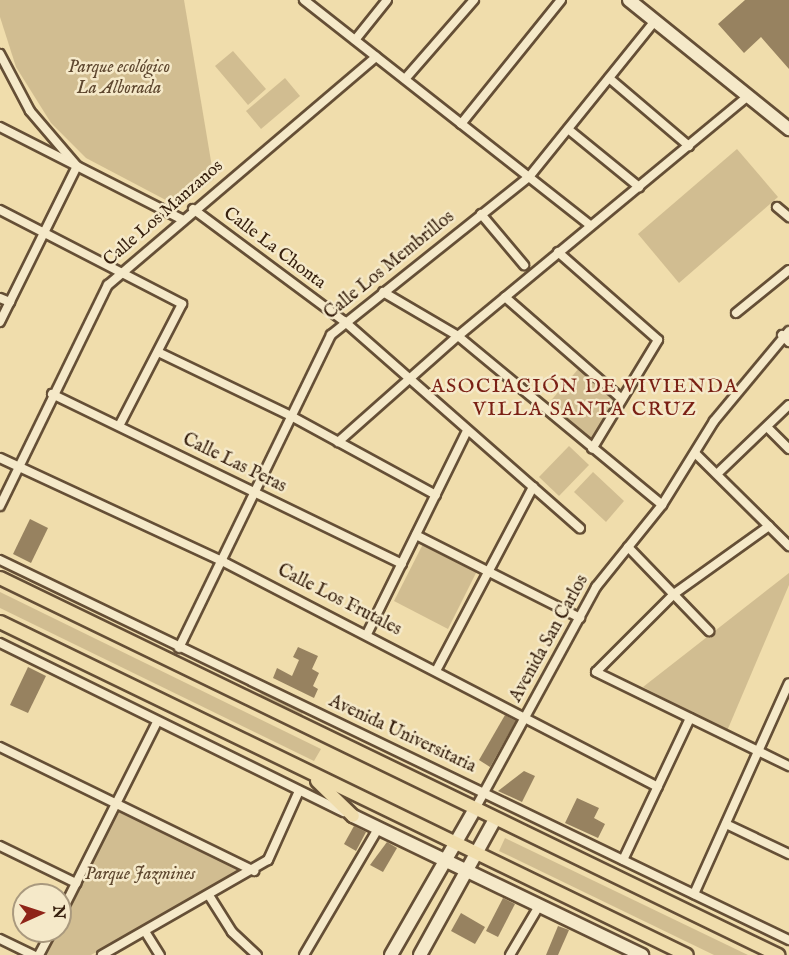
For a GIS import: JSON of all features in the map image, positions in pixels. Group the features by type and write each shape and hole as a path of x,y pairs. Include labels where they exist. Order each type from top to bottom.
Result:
{"main road":[{"name":"Avenida Universitaria","path":"0,578 778,955"},
{"path":"0,622 687,955"},
{"path":"307,772 353,816"}],"street":[{"path":"304,0 591,225"},
{"path":"355,40 387,0"},
{"path":"405,79 474,0"},
{"path":"461,124 561,0"},
{"path":"629,0 789,129"},
{"name":"Calle Los Membrillos","path":"179,648 331,335 344,321 529,177 655,21"},
{"path":"0,54 30,111 77,166"},
{"name":"Calle Los Manzanos","path":"0,506 95,306 122,271 376,57"},
{"path":"609,78 688,146"},
{"path":"338,442 458,336 748,96"},
{"path":"0,127 181,219"},
{"path":"568,129 639,187"},
{"path":"0,322 77,166"},
{"path":"777,207 789,217"},
{"name":"Calle La Chonta","path":"193,209 344,321 580,528"},
{"path":"0,210 122,271 183,306 119,426"},
{"path":"481,214 524,265"},
{"path":"558,252 658,340 592,449"},
{"path":"736,313 789,270"},
{"path":"383,291 458,336 662,505"},
{"path":"505,297 622,399"},
{"path":"0,298 10,302"},
{"path":"785,333 789,342"},
{"name":"Avenida San Carlos","path":"391,955 528,716 596,587 662,505 696,454 714,421 785,333"},
{"path":"158,352 291,416 436,495"},
{"name":"Calle Las Peras","path":"52,394 402,564"},
{"path":"718,473 789,405"},
{"path":"767,427 789,449"},
{"path":"367,634 467,431"},
{"path":"696,454 718,473 789,546"},
{"name":"Calle Los Frutales","path":"0,458 220,560 528,716 658,787"},
{"path":"437,669 534,487"},
{"path":"769,526 674,594 596,672 789,766"},
{"path":"416,536 579,618"},
{"path":"628,547 709,631"},
{"name":"Avenida Universitaria","path":"0,560 789,940"},
{"path":"0,643 157,722 642,955"},
{"path":"694,894 789,683"},
{"path":"623,860 690,718"},
{"path":"72,891 157,722"},
{"path":"0,747 254,871"},
{"path":"102,955 210,897 268,860 299,790"},
{"path":"420,955 469,872 503,804"},
{"path":"726,824 789,854"},
{"path":"304,955 378,829"},
{"path":"0,846 76,883"},
{"path":"210,897 232,932 257,955"},
{"path":"510,955 539,906"},
{"path":"146,933 160,955"},
{"path":"0,939 33,955"}],"green space":[{"name":"Parque ecológico La Alborada","path":"0,0 184,0 214,179 179,207 86,158 51,123 16,67 0,17"},
{"path":"233,51 266,89 248,105 215,66"},
{"path":"285,78 300,96 261,129 246,111"},
{"path":"737,149 778,197 679,283 638,234"},
{"path":"580,367 616,398 590,441 547,405"},
{"path":"569,446 589,465 559,496 539,477"},
{"path":"593,472 624,501 606,522 574,492"},
{"path":"423,544 477,571 448,629 394,601"},
{"path":"789,573 789,585 727,731 643,687"},
{"path":"0,592 321,749 314,761 0,608"},
{"path":"264,692 301,709 305,723 252,697"},
{"name":"Parque Jazmines","path":"119,812 239,870 91,955 44,955 50,943 72,943 72,902"},
{"path":"505,838 748,955 714,955 499,851"}],"building":[{"path":"745,0 789,0 789,69 761,37 744,53 718,24"},
{"path":"30,519 48,528 31,563 13,554"},
{"path":"298,647 318,656 312,669 319,673 313,686 318,689 314,698 273,678 277,668 292,676 299,660 293,657"},
{"path":"28,667 46,676 28,713 10,705"},
{"path":"505,715 516,721 490,767 479,760"},
{"path":"524,771 535,776 522,802 498,791"},
{"path":"577,798 599,808 594,818 605,824 598,838 565,823"},
{"path":"354,826 366,832 356,851 344,844"},
{"path":"387,842 397,848 383,872 370,865"},
{"path":"503,898 515,904 498,937 486,931"},
{"path":"461,913 485,927 475,944 451,931"},
{"path":"558,926 569,930 558,955 546,955"}],"district":[{"name":"ASOCIACIÓN DE VIVIENDA VILLA SANTA CRUZ","path":"585,398"}]}
